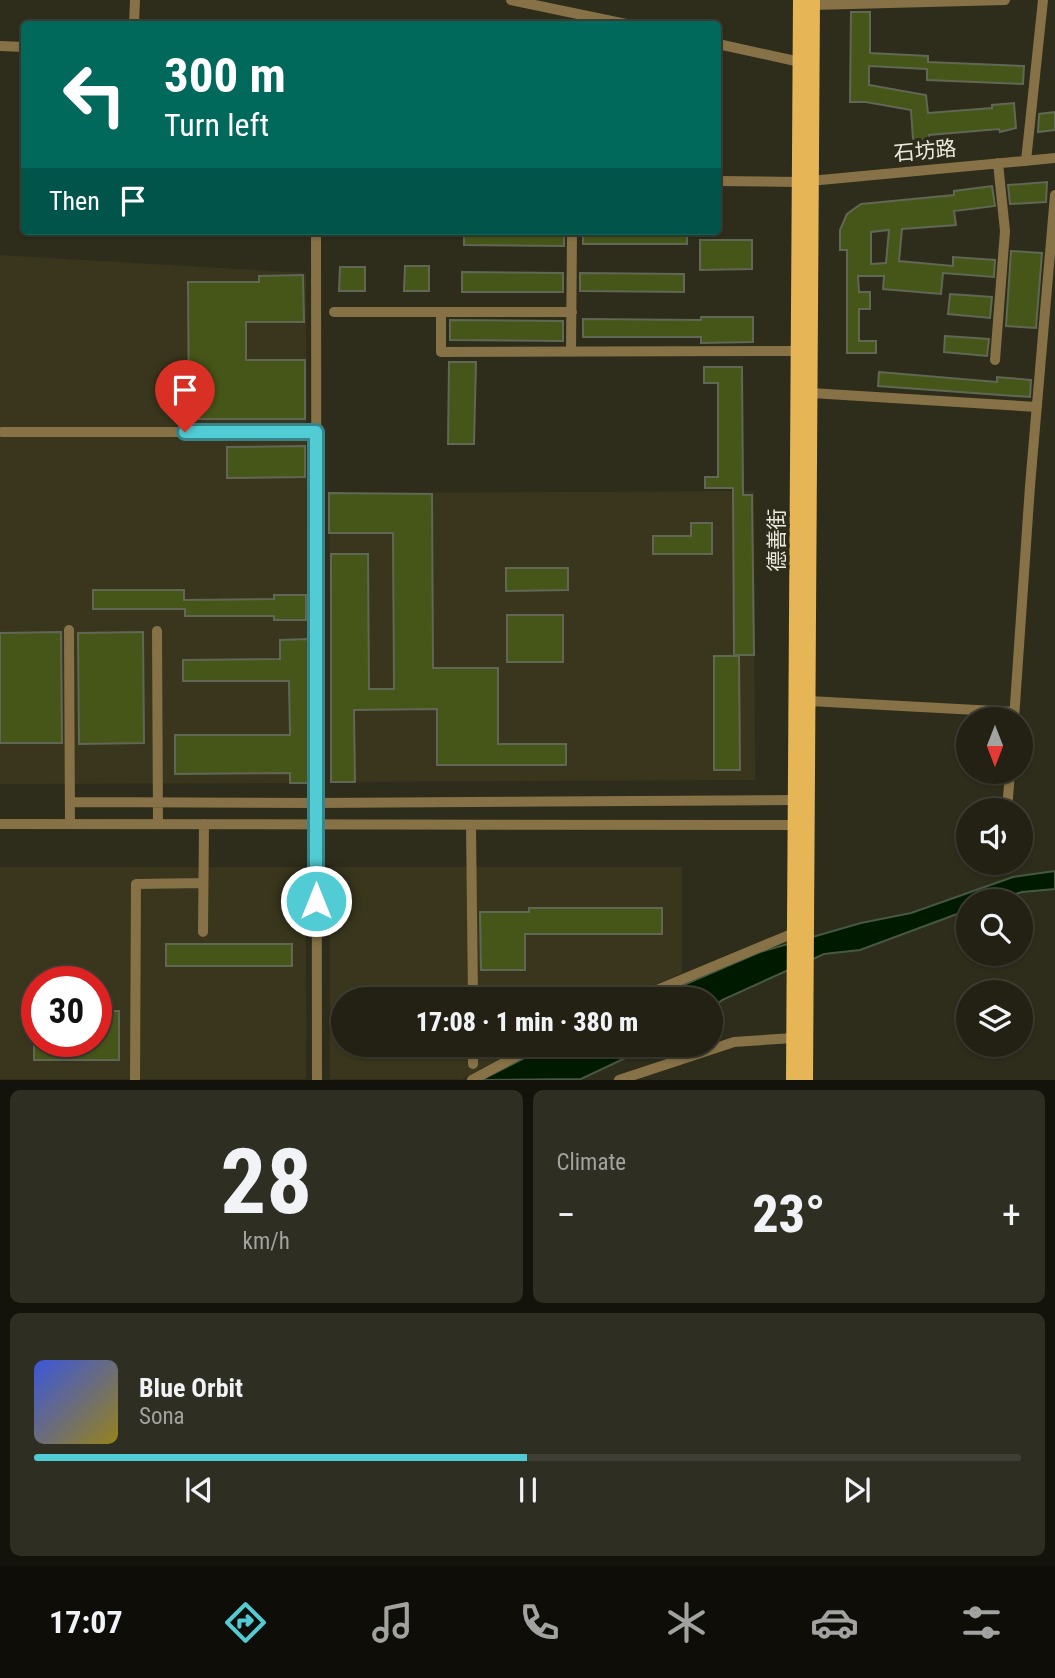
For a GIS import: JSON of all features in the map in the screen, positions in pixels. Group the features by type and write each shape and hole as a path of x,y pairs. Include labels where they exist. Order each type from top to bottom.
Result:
{"main road":[{"name":"德善街","path":"806,1080 811,393 800,62 809,2"},
{"name":"德善街","path":"793,1080 799,351 806,181 809,2"}],"street":[{"path":"134,21 135,0"},
{"path":"511,0 612,21"},
{"path":"809,2 1005,0"},
{"path":"1026,161 1042,0"},
{"path":"721,45 800,62"},
{"path":"0,46 21,47"},
{"name":"石坊路","path":"721,181 806,181 1055,158"},
{"path":"995,360 1005,231 998,163"},
{"path":"1015,707 1055,195"},
{"path":"316,235 317,1080"},
{"path":"571,352 572,235"},
{"path":"334,312 572,312"},
{"path":"440,312 441,352 799,351"},
{"path":"811,393 1037,407"},
{"path":"2,432 316,432"},
{"path":"69,630 70,824"},
{"path":"157,631 158,824"},
{"path":"809,701 956,712"},
{"path":"70,802 796,800"},
{"path":"0,824 796,825"},
{"path":"203,932 204,824"},
{"path":"471,825 473,987"},
{"path":"135,1080 136,884 204,883"},
{"path":"664,987 794,933"},
{"path":"619,1080 734,1042 793,1038"},
{"path":"473,1057 473,1064"},
{"path":"472,1080 515,1057"}],"shaded area":[{"path":"0,255 306,273 308,783 0,784"},
{"path":"754,491 755,780 331,782 329,493"},
{"path":"0,867 306,867 306,1079 0,1079"},
{"path":"330,867 682,867 682,973 650,987 331,987 331,1057 503,1057 462,1079 330,1079"},
{"path":"1055,871 1055,889 979,889 1013,877"},
{"path":"956,897 956,914 860,950 824,954 723,1000 723,987 679,987 760,952 861,923 911,913"},
{"path":"526,1057 628,1057 581,1079 481,1080"}],"building":[{"path":"851,12 870,12 870,53 928,56 928,62 1024,66 1023,84 927,80 927,69 869,66 869,85 926,95 928,113 992,108 992,105 1014,103 1016,128 1000,132 999,129 929,135 929,139 913,140 911,110 850,102"},
{"path":"1055,112 1055,130 1038,132 1039,114"},
{"path":"1047,182 1046,202 1010,204 1008,185"},
{"path":"992,186 995,206 954,211 956,225 902,229 899,261 953,266 953,257 995,260 994,277 943,273 941,294 883,289 884,276 858,276 859,292 870,292 870,309 859,309 859,341 876,341 876,353 847,353 847,250 840,250 840,230 847,214 861,204 954,195 954,191","holes":["889,230 886,263 871,264 871,232"]},
{"path":"464,235 564,235 564,246 464,245"},
{"path":"583,235 687,235 687,244 583,244"},
{"path":"700,240 752,240 752,269 700,270"},
{"path":"1011,251 1042,253 1036,328 1006,326"},
{"path":"405,266 429,266 429,291 404,291"},
{"path":"340,267 365,267 365,291 339,291"},
{"path":"462,272 563,273 563,292 462,292"},
{"path":"580,273 684,274 684,292 580,291"},
{"path":"303,275 304,322 246,322 246,360 305,360 305,419 189,419 188,282 259,282 259,276"},
{"path":"950,294 992,297 990,318 948,314"},
{"path":"701,317 753,317 753,342 701,343 701,337 583,337 583,319 701,320"},
{"path":"450,320 563,321 563,341 450,340"},
{"path":"945,336 989,339 987,356 944,352"},
{"path":"449,362 476,362 474,444 448,444"},
{"path":"704,367 742,367 743,495 752,495 754,655 734,655 733,488 705,488 705,477 718,477 718,383 704,383"},
{"path":"879,372 997,382 997,377 1031,380 1030,397 878,386"},
{"path":"305,446 305,477 227,478 227,447"},
{"path":"329,493 432,494 433,668 498,668 498,744 566,744 566,765 437,765 437,709 354,710 355,782 331,782 331,554 368,554 369,689 394,689 393,533 329,533"},
{"path":"691,523 712,523 712,554 653,554 653,536 691,536"},
{"path":"506,568 568,568 568,590 506,591"},
{"path":"93,590 184,590 184,600 274,599 274,595 306,595 306,620 274,620 274,616 185,616 185,609 93,609"},
{"path":"507,615 563,615 563,662 507,662"},
{"path":"61,632 62,743 0,743 0,633"},
{"path":"143,632 144,743 79,744 78,633"},
{"path":"308,639 308,783 290,783 290,773 175,774 175,735 290,735 289,681 183,681 183,660 280,659 280,640"},
{"path":"714,656 739,656 740,770 714,770"},
{"path":"529,908 662,908 662,934 525,934 525,970 481,970 480,912 529,912"},
{"path":"166,944 292,944 292,966 166,966"},
{"path":"481,986 525,986 525,987"},
{"path":"112,1011 119,1011 119,1060 34,1060 34,1057 112,1057"}],"route":[{"path":"185,432 316,432 316,901"}]}
